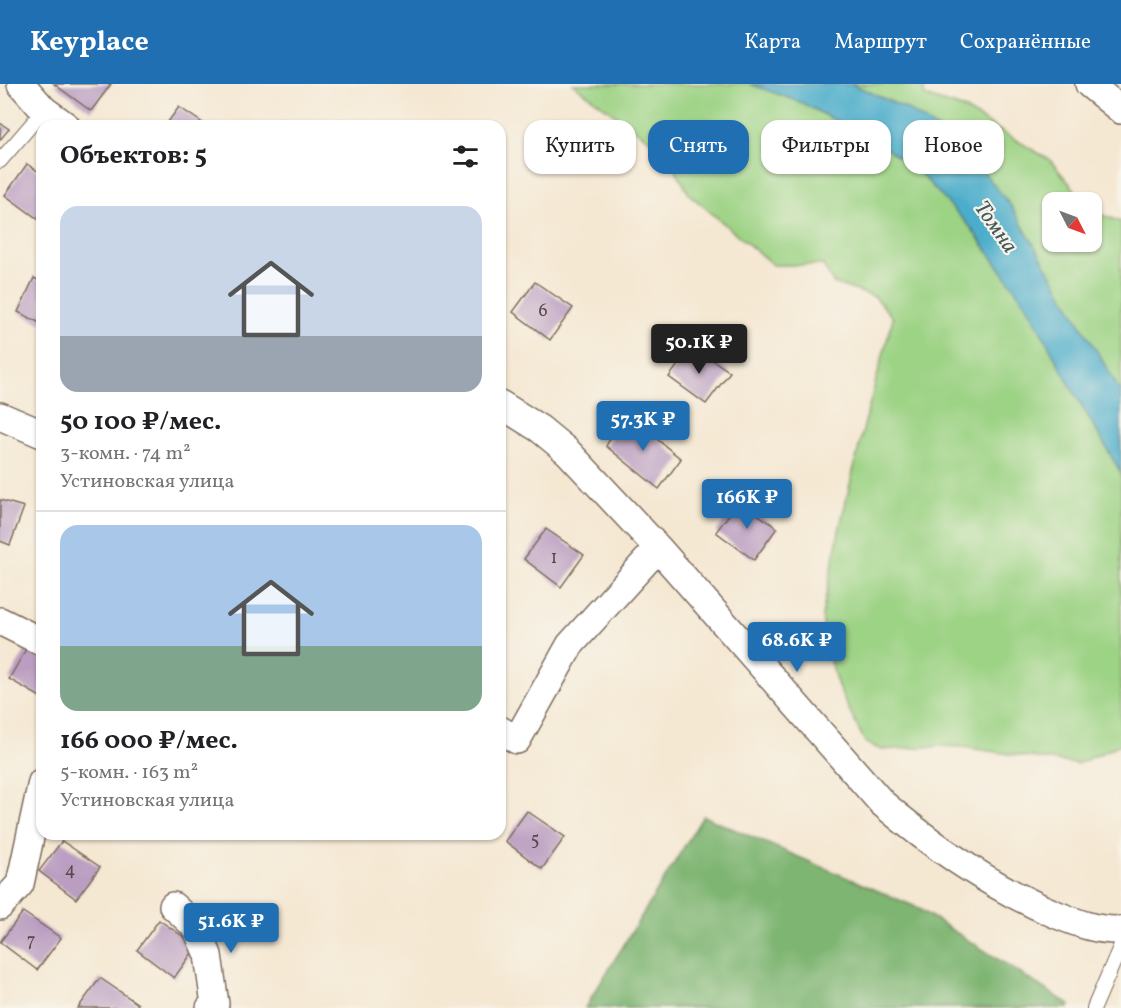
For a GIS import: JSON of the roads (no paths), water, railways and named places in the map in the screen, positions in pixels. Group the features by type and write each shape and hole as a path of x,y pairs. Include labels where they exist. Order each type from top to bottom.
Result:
{"street":[{"path":"21,84 44,110 58,120"},
{"path":"1089,84 1121,110"},
{"path":"506,408 540,429 568,452 658,548 882,803 962,865 999,887 1083,926 1104,931 1121,930"},
{"path":"0,416 36,431"},
{"path":"506,734 517,740 570,645 658,548"},
{"path":"0,621 36,639"},
{"path":"0,906 20,884 36,810"},
{"path":"174,906 196,927 208,955 215,1004 210,1008"}],"lane":[{"path":"0,161 44,110"},
{"path":"1094,1008 1121,945"}],"water":[{"path":"750,84 852,84 905,108 923,120 903,120 903,161 891,152 891,120 835,120 800,102"},
{"name":"Томна","path":"921,174 985,174 1011,206 1121,392 1121,473 1028,307 971,228"}]}
